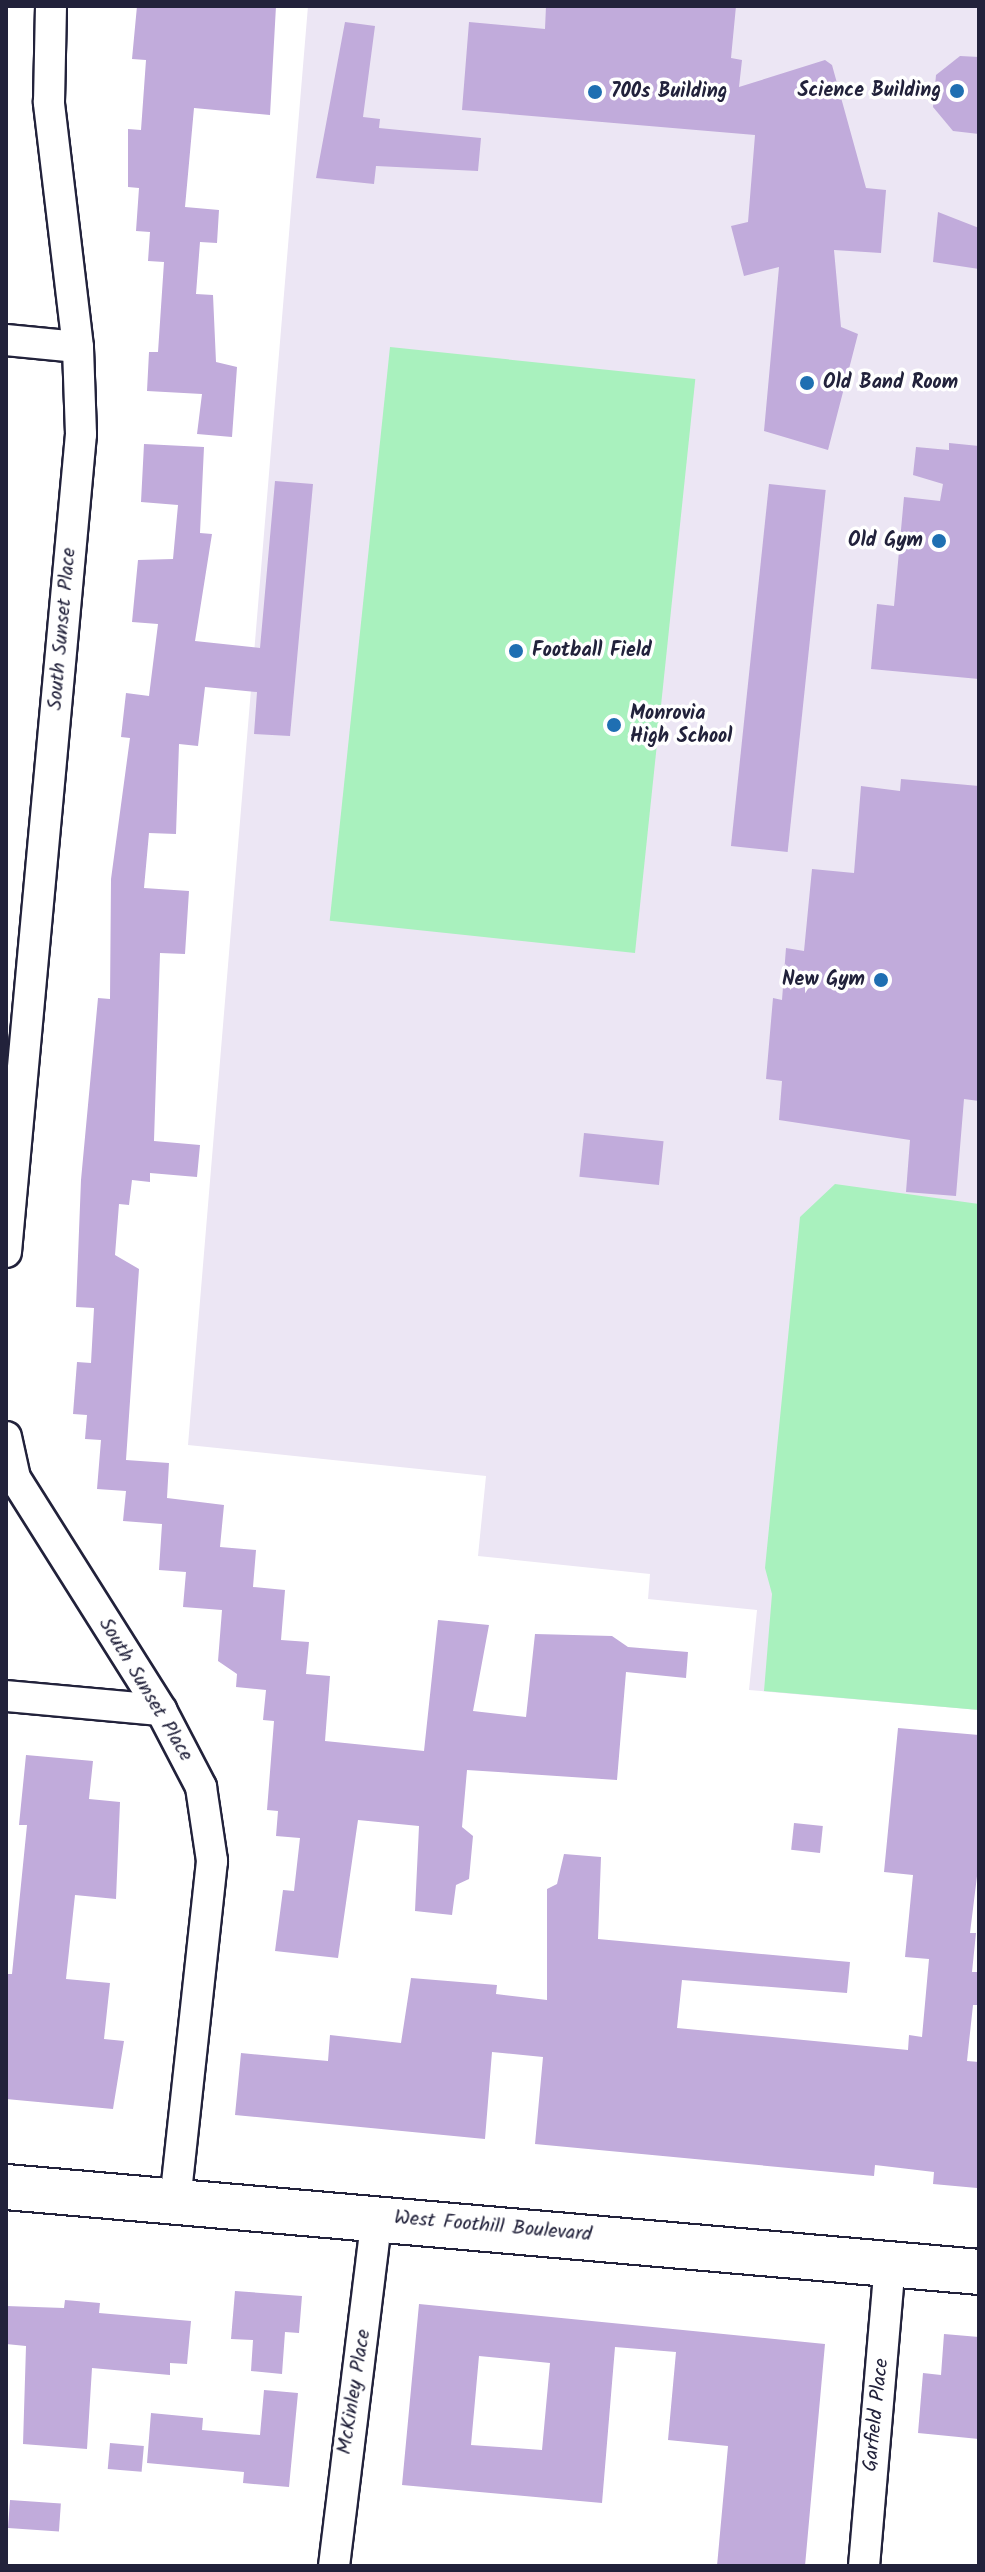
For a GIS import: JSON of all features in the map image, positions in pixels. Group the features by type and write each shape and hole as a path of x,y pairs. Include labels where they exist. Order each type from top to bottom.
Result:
{"main road":[{"name":"West Foothill Boulevard","path":"6,2187 979,2272"}],"street":[{"name":"South Sunset Place","path":"6,1252 81,434 78,347 49,102 51,6"},
{"path":"6,340 78,347"},
{"name":"South Sunset Place","path":"6,1437 15,1478 161,1710 201,1787 212,1861 175,2203"},
{"path":"6,1696 161,1710"},
{"name":"McKinley Place","path":"334,2566 377,2218"},
{"name":"Garfield Place","path":"864,2566 890,2264"}],"shaded area":[{"name":"Monrovia High School","path":"308,6 979,6 979,1710 749,1690 757,1610 648,1599 650,1574 478,1556 486,1476 188,1445"}],"green space":[{"name":"Football Field","path":"390,347 695,379 635,953 330,921"},
{"path":"835,1184 979,1204 979,1710 764,1691 772,1594 765,1568 800,1217"}],"building":[{"path":"137,6 276,6 270,115 194,108 185,207 219,210 217,243 200,242 196,294 213,295 216,362 237,367 232,437 197,434 202,394 147,391 149,352 158,352 164,262 148,261 150,232 136,231 139,188 128,187 128,129 141,130 146,60 132,59"},
{"path":"546,6 736,6 731,58 742,60 739,87 825,60 832,65 866,188 886,190 881,253 834,250 841,327 858,334 828,450 764,431 779,267 744,276 731,226 748,222 755,135 462,110 469,22 545,29"},
{"path":"345,22 375,26 363,117 380,119 379,128 481,138 478,171 376,166 374,184 316,178"},
{"name":"Science Building","path":"960,56 979,57 979,134 953,131 933,107 936,75"},
{"path":"938,212 979,228 979,269 933,262"},
{"name":"Old Gym","path":"949,443 979,446 979,679 871,669 877,604 894,606 904,497 940,501 943,484 913,475 916,447 949,450"},
{"path":"144,444 204,447 200,533 212,534 195,641 260,648 275,481 313,484 290,736 254,734 257,692 205,687 198,746 179,744 176,834 149,833 144,888 189,891 185,954 160,953 154,1141 200,1145 197,1177 150,1173 150,1182 132,1180 129,1205 119,1204 115,1255 139,1269 126,1460 169,1463 167,1498 224,1505 220,1547 256,1550 253,1587 285,1590 281,1640 309,1642 306,1674 330,1676 325,1741 424,1751 438,1620 489,1625 473,1711 526,1717 535,1634 612,1636 628,1647 688,1652 686,1678 626,1672 617,1780 467,1770 462,1827 473,1836 469,1879 456,1885 452,1915 415,1911 419,1826 358,1820 338,1958 275,1951 283,1890 294,1891 300,1838 276,1836 278,1811 267,1810 274,1721 263,1720 266,1690 236,1687 237,1674 218,1661 222,1610 183,1607 186,1572 159,1570 162,1524 123,1521 126,1491 97,1489 101,1440 85,1439 87,1415 73,1414 77,1362 91,1363 94,1308 76,1307 81,1180 98,998 110,999 111,879 130,738 121,737 126,693 149,696 158,624 132,622 138,560 173,559 178,505 141,502"},
{"path":"769,484 826,490 788,852 731,846"},
{"name":"New Gym","path":"901,779 979,786 979,1101 964,1099 956,1196 906,1192 910,1140 779,1120 782,1081 766,1079 773,998 782,1000 786,948 804,951 812,869 854,873 861,786 900,791"},
{"path":"584,1133 664,1141 659,1185 579,1177"},
{"path":"898,1728 979,1735 979,1860 970,1933 976,1933 972,1972 979,1972 979,2005 973,2005 967,2061 979,2062 977,2188 933,2184 934,2172 875,2165 874,2176 535,2144 543,2057 492,2052 485,2139 235,2115 241,2053 328,2061 330,2035 401,2043 411,1978 497,1985 496,1994 547,2000 547,1889 557,1884 564,1854 601,1857 598,1939 850,1962 847,1993 682,1980 677,2028 908,2050 909,2035 922,2037 929,1959 905,1957 913,1875 884,1872"},
{"path":"26,1755 93,1761 89,1799 120,1802 116,1899 75,1895 66,1979 110,1983 104,2039 124,2041 113,2109 6,2099 6,1974 12,1974 27,1825 19,1825"},
{"path":"794,1823 823,1826 820,1853 791,1850"},
{"path":"235,2291 302,2296 299,2333 285,2332 282,2374 251,2371 253,2340 231,2339"},
{"path":"65,2300 100,2303 99,2313 191,2321 187,2364 170,2363 170,2375 92,2368 87,2449 23,2444 26,2346 6,2344 6,2306 64,2308"},
{"path":"419,2304 825,2344 805,2566 717,2566 728,2446 668,2440 676,2352 615,2347 602,2503 402,2485","holes":["479,2356 550,2363 542,2450 471,2445"]},
{"path":"944,2334 979,2337 979,2439 918,2433 923,2373 941,2375"},
{"path":"264,2390 298,2393 289,2487 243,2483 244,2472 147,2463 151,2413 203,2418 202,2430 260,2435"},
{"path":"110,2443 144,2446 142,2472 108,2469"},
{"path":"10,2500 61,2504 59,2531 8,2528"}],"place":[{"name":"Science Building","path":"957,91"},
{"name":"700s Building","path":"595,92"},
{"name":"Old Band Room","path":"807,383"},
{"name":"Old Gym","path":"939,541"},
{"name":"Football Field","path":"516,651"},
{"name":"Monrovia High School","path":"614,725"},
{"name":"New Gym","path":"881,980"}]}
